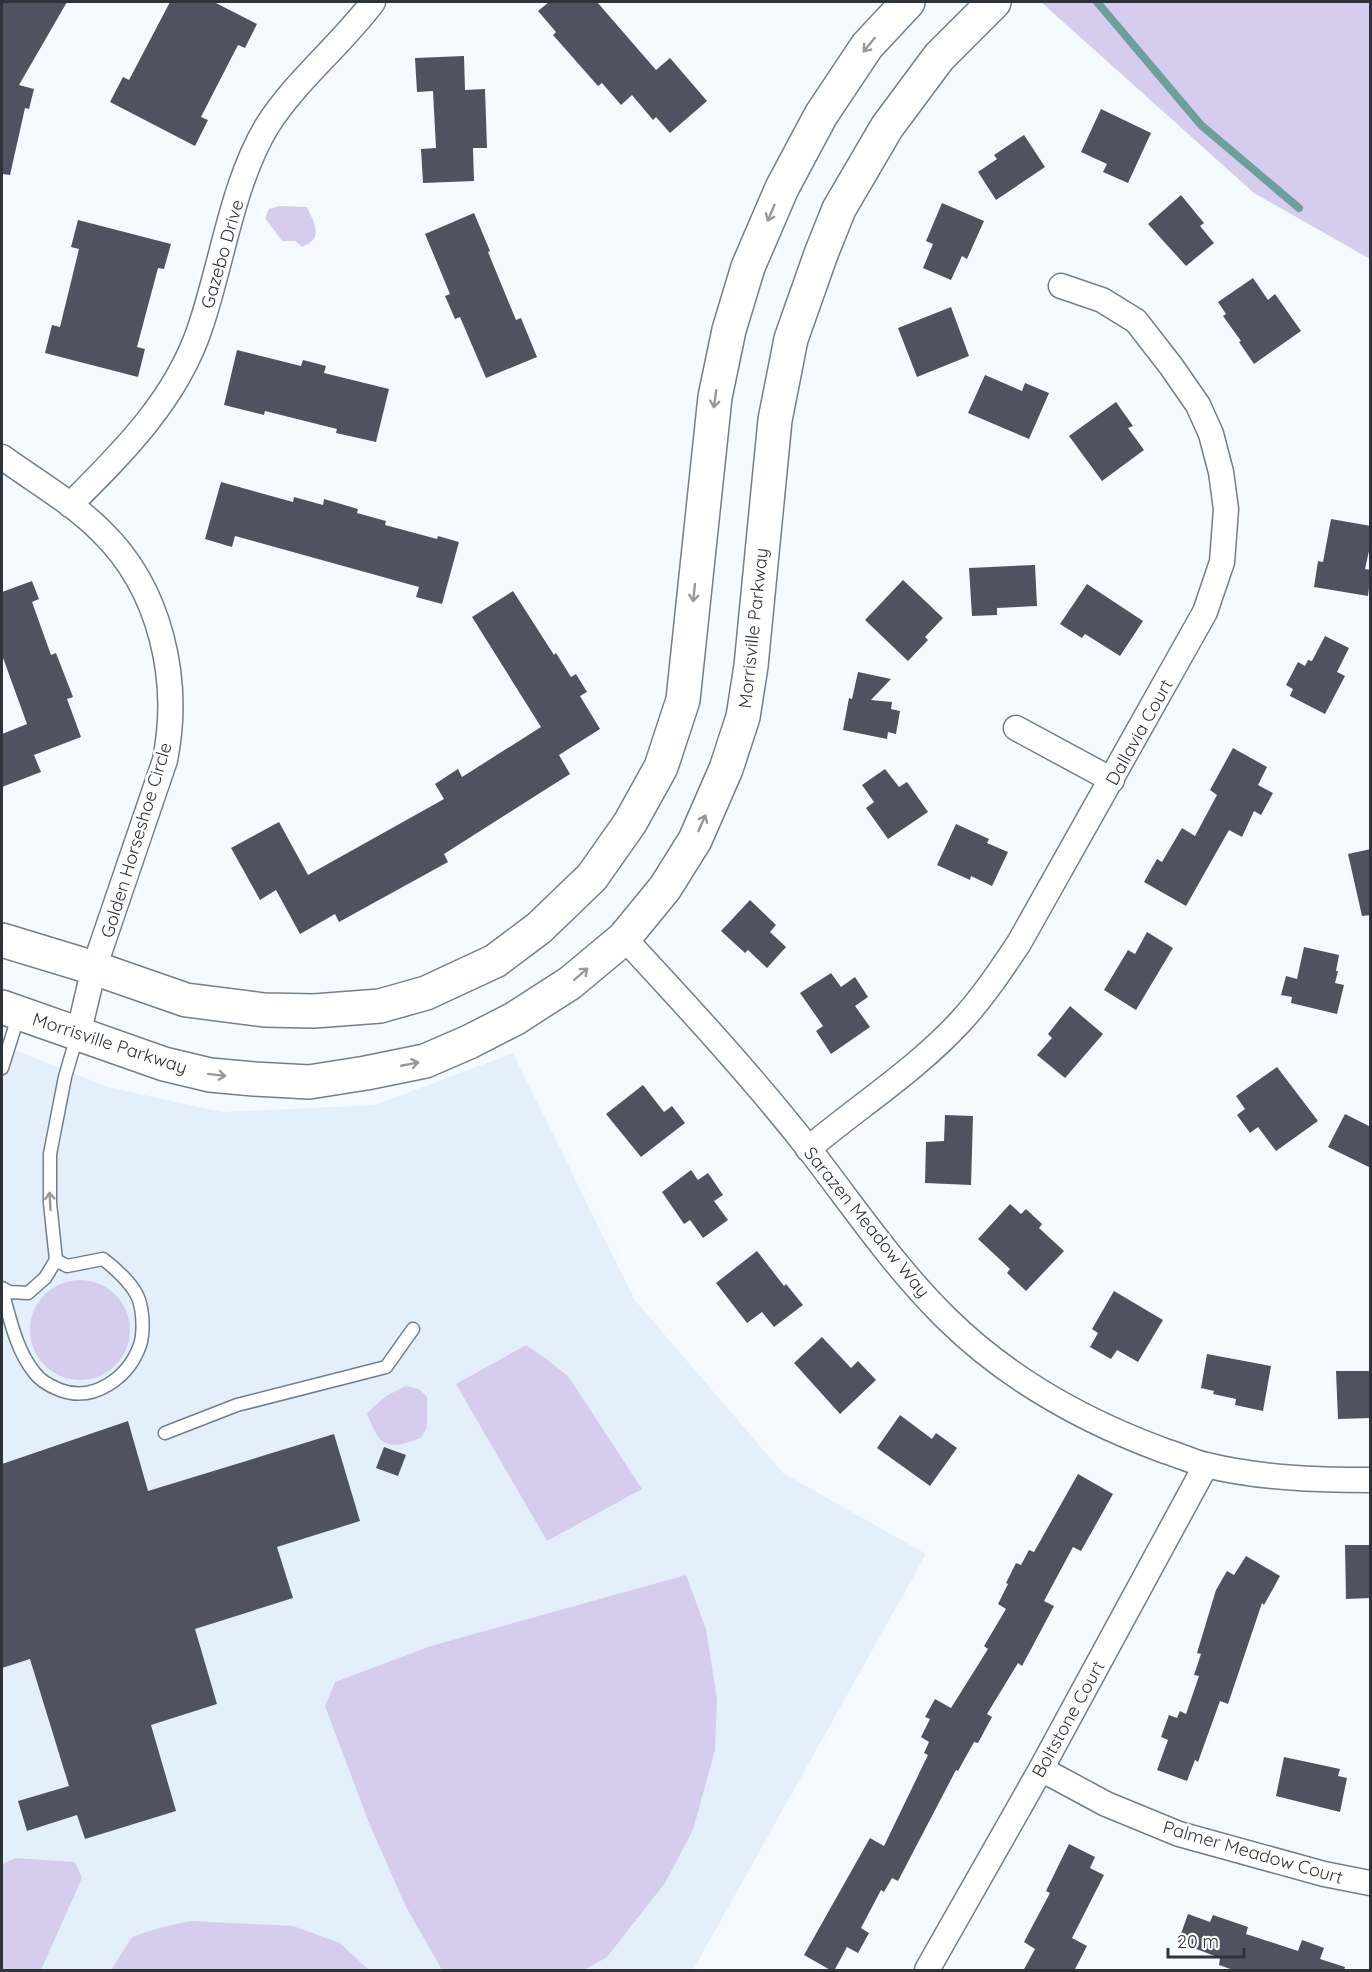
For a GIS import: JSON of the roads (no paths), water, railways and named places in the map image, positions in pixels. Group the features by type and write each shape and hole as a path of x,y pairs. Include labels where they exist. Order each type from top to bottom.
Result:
{"main road":[{"path":"2,940 94,968 186,1000 264,1010 314,1011 380,1006 426,993 495,961 539,928 592,877 630,823 661,767 683,700 715,397 729,330 748,267 782,188 820,115 867,46 908,2"},
{"name":"Morrisville Parkway","path":"10,1010 164,1064 210,1075 309,1082 425,1061 469,1042 514,1019 570,983 624,938 665,888 695,840 726,770 743,717 751,666 775,420 790,339 821,254 839,209 887,127 939,57 994,2"}],"street":[{"name":"Gazebo Drive","path":"70,506 141,432 182,373 200,330 249,163 268,126 372,2"},
{"name":"Dallavia Court","path":"808,1149 926,1054 960,1022 986,992 1019,944 1112,780 1204,612 1222,562 1226,509 1221,472 1211,434 1198,405 1136,321 1102,300 1061,286"},
{"name":"Golden Horseshoe Circle","path":"2,457 101,531 122,556 141,585 160,627 170,675 170,721 165,760 94,968 78,1035"},
{"path":"1016,728 1112,780"},
{"name":"Sarazen Meadow Way","path":"624,938 703,1022 808,1149 903,1272 948,1320 985,1352 1023,1380 1090,1419 1137,1440 1206,1465 1319,1480 1371,1480"},
{"name":"Boltstone Court","path":"927,1971 1041,1769 1206,1465"},
{"name":"Palmer Meadow Court","path":"1041,1769 1106,1804 1179,1834 1324,1874 1371,1883"}],"lane":[{"path":"2,1068 10,1010"},
{"path":"2,1290 28,1293 45,1278 56,1260 50,1203 50,1154 65,1077 78,1035"},
{"path":"2,1290 22,1355 34,1374 50,1386 67,1393 99,1390 117,1379 130,1363 140,1345 142,1326 139,1298 125,1278 103,1259 67,1266 56,1260"},
{"path":"165,1433 237,1406 386,1367 413,1329"}],"waterway":[{"path":"1097,2 1201,125 1299,208"}]}
